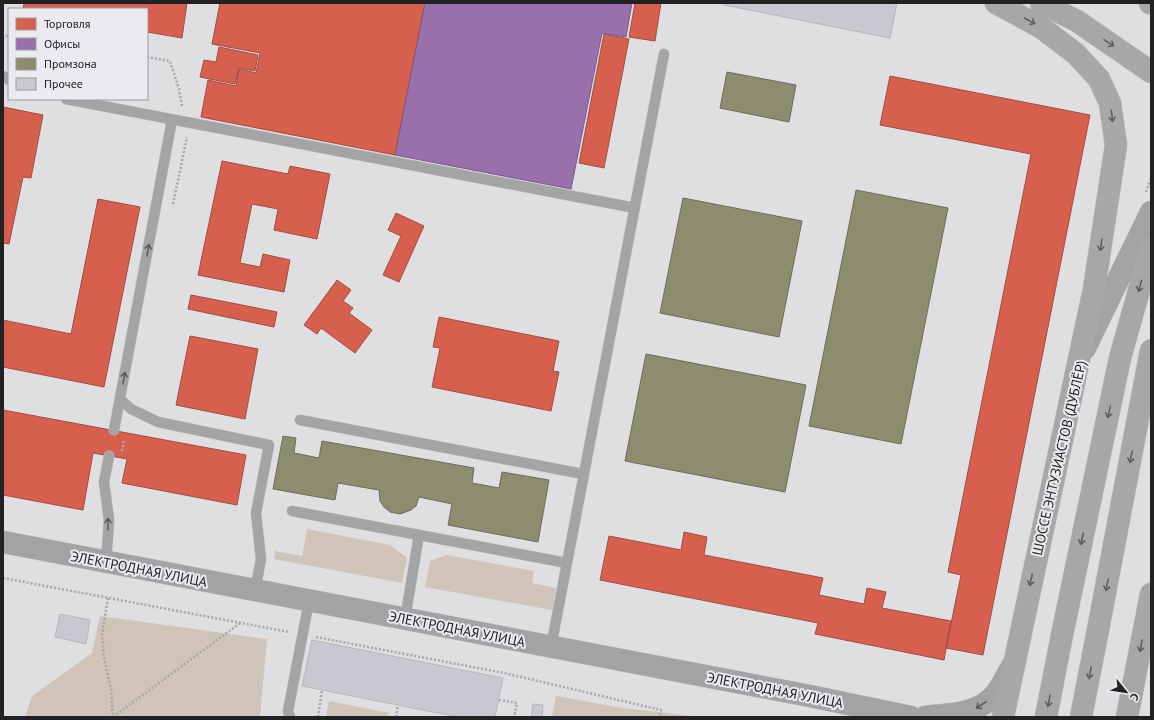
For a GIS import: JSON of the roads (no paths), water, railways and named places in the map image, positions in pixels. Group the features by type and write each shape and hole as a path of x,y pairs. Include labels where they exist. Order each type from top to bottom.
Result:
{"main road":[{"path":"996,3 1042,28 1076,54 1099,78 1110,103 1116,145 1094,289 1078,364"},
{"path":"1041,3 1077,21"},
{"path":"1050,3 1151,72"},
{"path":"1046,717 1120,358 1151,248"},
{"path":"1081,717 1151,350"},
{"name":"ШОССЕ ЭНТУЗИАСТОВ (ДУБЛЁР)","path":"1002,717 1078,364"},
{"path":"1127,717 1151,594"}],"street":[{"name":"ШОССЕ ЭНТУЗИАСТОВ (ДУБЛЁР)","path":"1078,364 1151,212"},
{"name":"ЭЛЕКТРОДНАЯ УЛИЦА","path":"3,542 106,563 810,696 911,717"},
{"path":"925,717 967,712 981,707 996,693 1013,664"}],"lane":[{"path":"551,647 664,54"},
{"path":"71,100 635,208"},
{"path":"114,430 172,120"},
{"path":"120,399 131,409 158,422 269,445 256,513 261,559 255,591"},
{"path":"300,420 583,474"},
{"path":"106,563 109,520 104,482 109,456"},
{"path":"292,511 567,563"},
{"path":"405,620 419,535"},
{"path":"290,717 288,711 309,601"}]}
